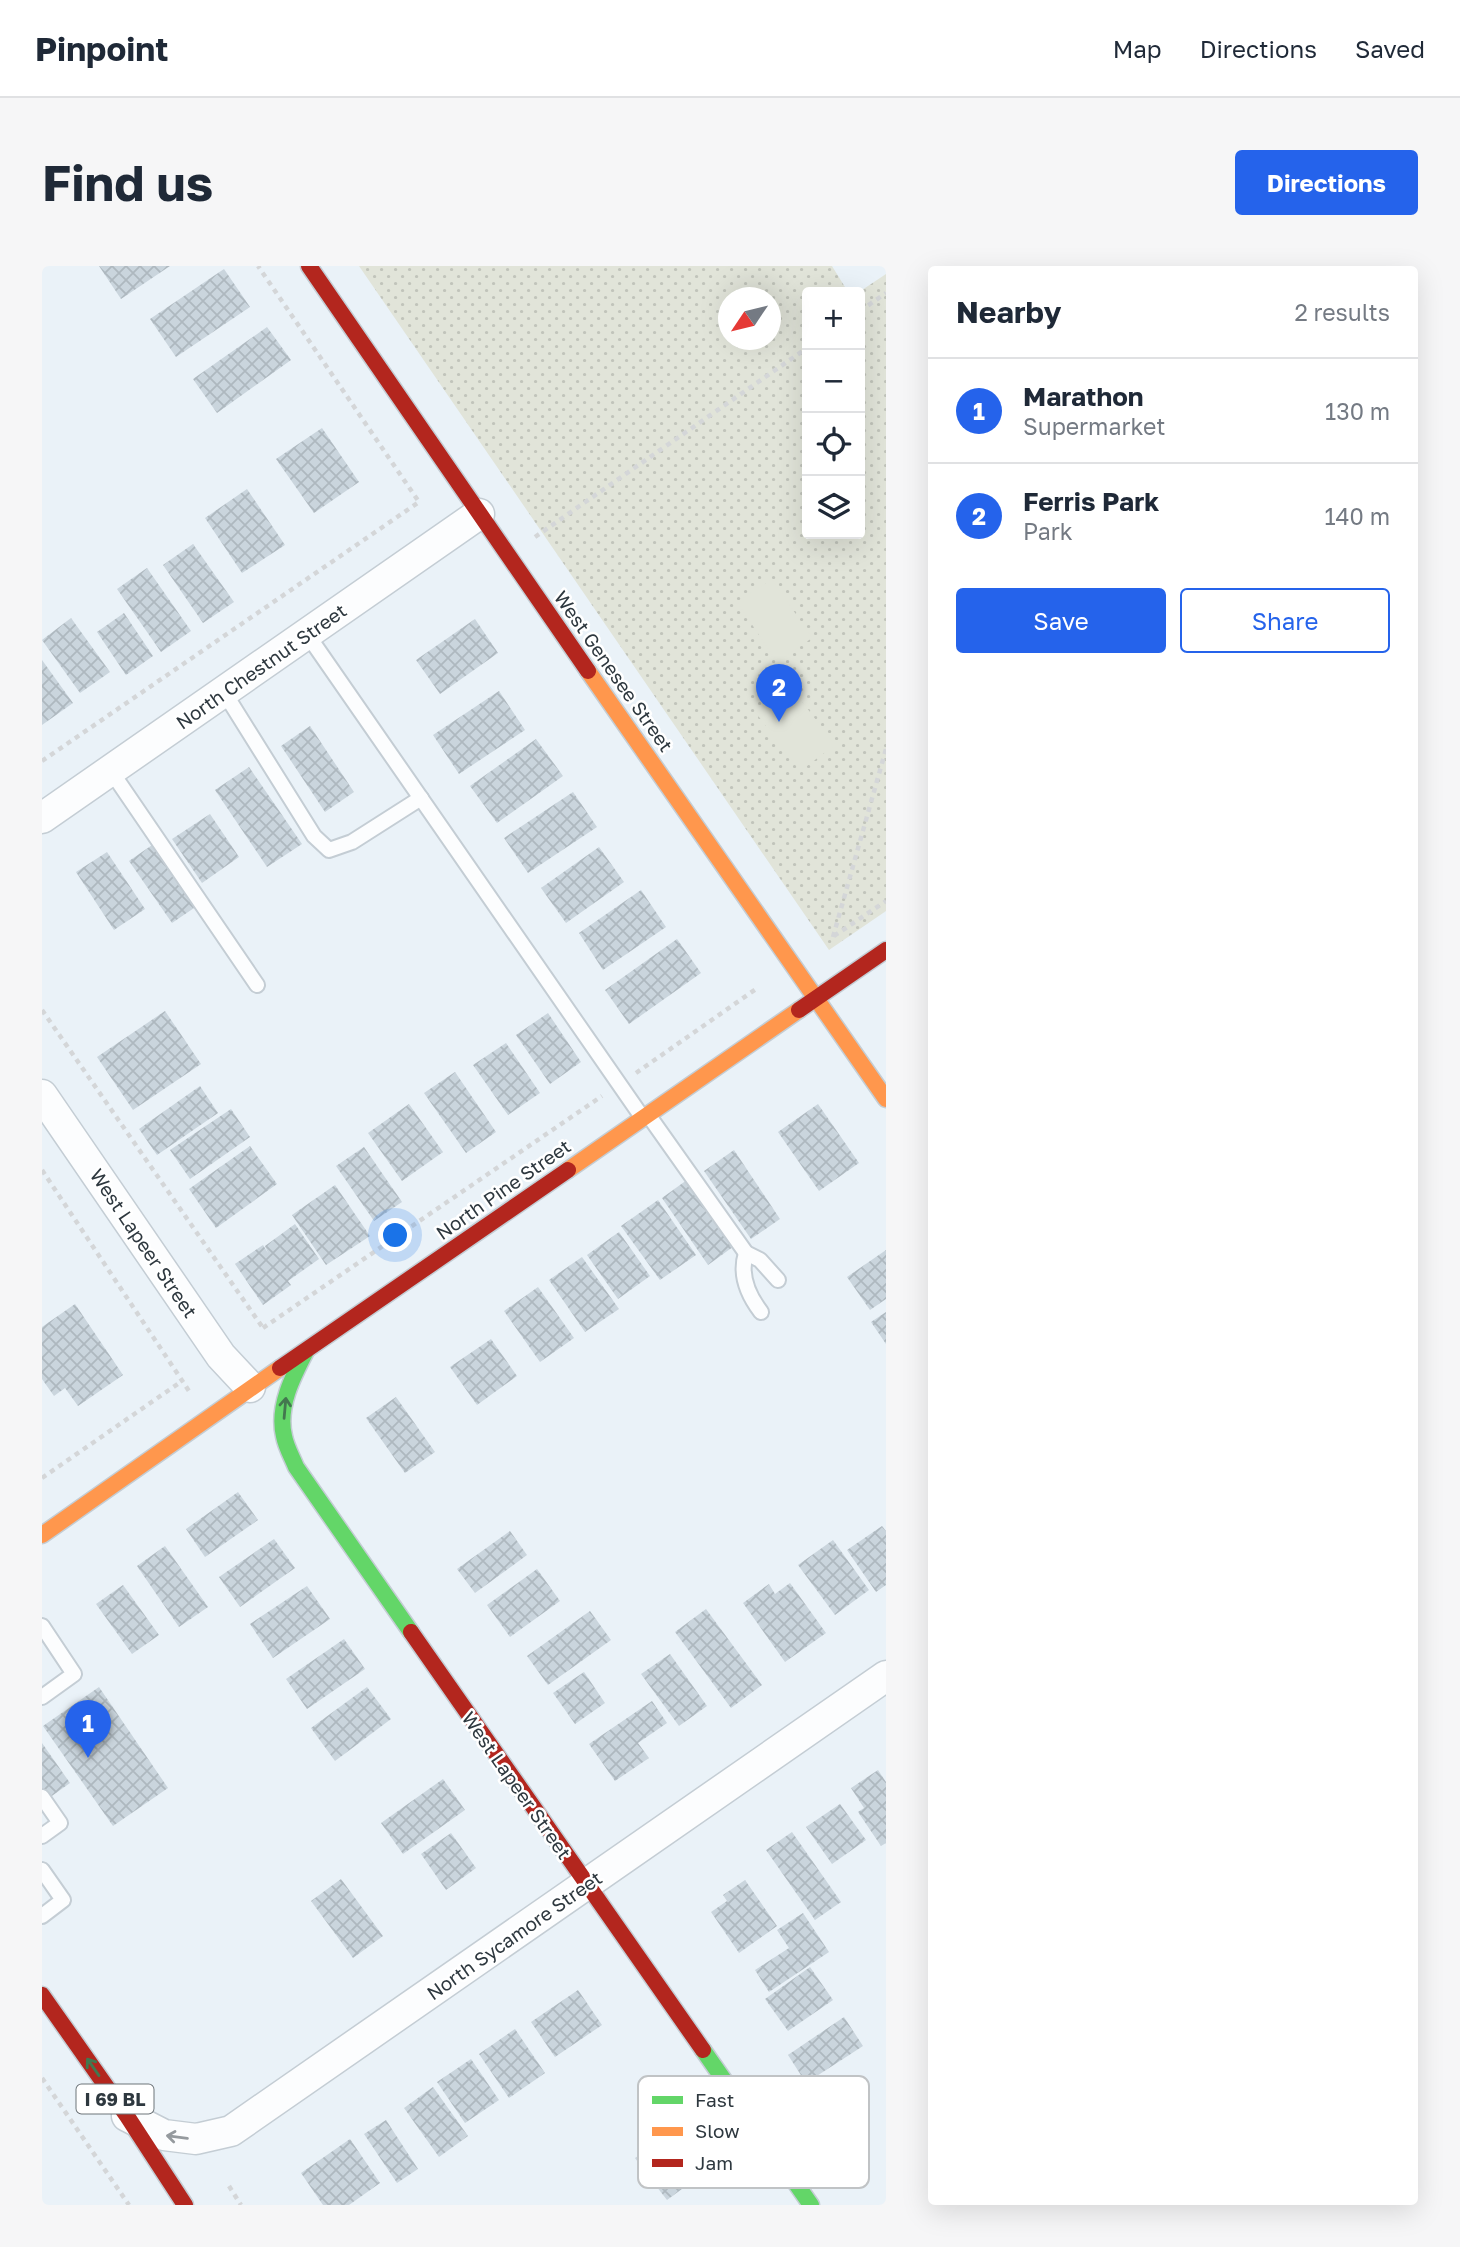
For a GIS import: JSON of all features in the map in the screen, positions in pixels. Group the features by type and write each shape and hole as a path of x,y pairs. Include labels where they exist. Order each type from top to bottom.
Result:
{"street":[{"name":"West Genesee Street","path":"309,266 886,1099"},
{"name":"North Chestnut Street","path":"42,818 479,513"},
{"name":"North Pine Street","path":"42,1535 250,1387 306,1352 886,950"},
{"name":"West Lapeer Street","path":"42,1095 221,1356 250,1387"},
{"name":"West Lapeer Street","path":"306,1352 290,1382 285,1399 283,1432 296,1467 721,2076"},
{"name":"North Sycamore Street","path":"127,2116 164,2135 196,2139 232,2131 886,1676"},
{"name":"I 69 BL","path":"42,1995 127,2116 185,2205"},
{"name":"West Lapeer Street","path":"799,2188 811,2205"}],"lane":[{"path":"307,634 619,1084 746,1253 760,1260 778,1280"},
{"path":"224,692 314,836 329,850 352,842 421,798"},
{"path":"111,771 257,985"},
{"path":"746,1253 742,1266 750,1297 761,1312"},
{"path":"42,1626 74,1674 42,1697"},
{"path":"42,1797 60,1823 42,1836"},
{"path":"42,1870 64,1900 42,1916"}],"path":[{"path":"42,761 419,502 258,266"},
{"path":"865,308 886,293"},
{"path":"509,556 804,350"},
{"path":"886,749 834,937 886,901"},
{"path":"263,1328 756,989"},
{"path":"42,1010 287,1364"},
{"path":"42,1170 208,1417"},
{"path":"42,1478 183,1381"},
{"path":"42,2078 129,2205"},
{"path":"229,2186 241,2205"}],"shaded area":[{"path":"359,266 832,266 845,287 802,287 802,539 865,539 865,288 886,274 886,911 829,950"},
{"path":"772,579 812,638 777,662 737,602"},
{"path":"791,687 835,745 800,771 756,713"}],"building":[{"path":"99,266 170,266 121,299"},
{"path":"224,269 250,307 176,357 150,319"},
{"path":"267,327 291,360 217,413 193,379"},
{"path":"322,428 359,482 314,513 276,459"},
{"path":"247,489 285,545 242,573 205,518"},
{"path":"193,544 234,602 203,623 163,565"},
{"path":"147,568 191,631 161,652 117,589"},
{"path":"124,613 153,656 126,675 97,632"},
{"path":"71,618 110,672 80,693 42,640"},
{"path":"475,619 498,653 440,694 416,660"},
{"path":"42,660 73,703 42,725"},
{"path":"499,691 525,730 459,774 433,735"},
{"path":"310,726 354,792 325,812 281,746"},
{"path":"536,739 563,776 497,823 470,786"},
{"path":"249,767 302,844 267,867 215,790"},
{"path":"573,792 597,827 528,873 504,838"},
{"path":"210,814 239,857 202,883 172,839"},
{"path":"155,843 197,906 172,923 129,861"},
{"path":"599,847 624,882 566,923 541,888"},
{"path":"107,852 145,909 114,930 76,872"},
{"path":"641,890 666,927 603,970 579,933"},
{"path":"677,939 701,973 629,1024 605,990"},
{"path":"165,1011 201,1064 133,1110 97,1057"},
{"path":"548,1013 581,1062 550,1084 516,1035"},
{"path":"506,1043 540,1093 508,1115 473,1065"},
{"path":"455,1072 496,1132 466,1153 424,1093"},
{"path":"200,1086 218,1113 157,1155 139,1129"},
{"path":"409,1104 443,1152 402,1181 368,1133"},
{"path":"818,1104 859,1163 819,1191 778,1132"},
{"path":"231,1109 250,1137 190,1179 170,1150"},
{"path":"250,1146 277,1184 216,1228 189,1189"},
{"path":"364,1147 402,1202 374,1221 336,1166"},
{"path":"734,1150 780,1219 751,1239 704,1171"},
{"path":"691,1177 737,1244 708,1265 662,1198"},
{"path":"335,1185 370,1236 326,1265 292,1215"},
{"path":"658,1200 696,1255 660,1280 621,1226"},
{"path":"295,1224 319,1259 288,1281 291,1285 263,1305 235,1264 263,1245 268,1253 265,1246"},
{"path":"619,1232 650,1276 618,1299 587,1255"},
{"path":"886,1250 886,1299 870,1310 847,1277"},
{"path":"582,1257 619,1309 585,1332 549,1280"},
{"path":"538,1287 574,1338 540,1362 504,1311"},
{"path":"75,1304 123,1375 78,1406 65,1388 54,1396 42,1379 42,1327"},
{"path":"886,1312 886,1344 871,1322"},
{"path":"491,1339 517,1376 477,1405 450,1367"},
{"path":"396,1397 435,1452 405,1473 366,1418"},
{"path":"238,1492 258,1520 205,1557 186,1529"},
{"path":"882,1526 886,1531 886,1585 876,1592 847,1550"},
{"path":"510,1531 527,1555 475,1593 457,1569"},
{"path":"274,1539 295,1568 240,1607 219,1577"},
{"path":"833,1540 869,1590 835,1615 798,1565"},
{"path":"165,1546 208,1607 179,1627 137,1566"},
{"path":"537,1569 560,1601 510,1637 487,1605"},
{"path":"790,1583 826,1633 785,1662 743,1603 769,1584 775,1594"},
{"path":"123,1585 159,1635 132,1654 96,1604"},
{"path":"307,1586 330,1619 273,1658 250,1624"},
{"path":"706,1609 762,1685 731,1708 675,1632"},
{"path":"590,1611 611,1640 548,1685 527,1656"},
{"path":"344,1639 365,1669 307,1709 286,1679"},
{"path":"670,1654 707,1706 679,1726 641,1674"},
{"path":"584,1672 605,1703 575,1724 553,1693"},
{"path":"99,1687 168,1788 113,1826 43,1726"},
{"path":"367,1687 391,1719 335,1761 311,1728"},
{"path":"652,1701 667,1723 638,1743 649,1758 615,1781 589,1744"},
{"path":"42,1743 70,1783 42,1803"},
{"path":"878,1770 886,1782 886,1843 881,1846 858,1812 864,1808 851,1788"},
{"path":"443,1779 465,1810 403,1854 381,1823"},
{"path":"840,1804 866,1840 832,1864 806,1827"},
{"path":"792,1832 841,1902 815,1920 766,1850"},
{"path":"451,1833 476,1868 446,1890 421,1854"},
{"path":"341,1879 383,1936 353,1958 311,1901"},
{"path":"745,1880 777,1926 739,1953 711,1912 727,1901 723,1895"},
{"path":"803,1913 829,1952 769,1992 755,1970 789,1948 777,1930"},
{"path":"810,1967 833,2000 788,2031 765,1999"},
{"path":"578,1990 602,2025 555,2057 531,2022"},
{"path":"844,2017 863,2046 817,2076 802,2076 788,2055"},
{"path":"515,2029 545,2073 509,2098 479,2054"},
{"path":"471,2059 499,2100 465,2123 437,2082"},
{"path":"433,2087 468,2136 439,2157 404,2108"},
{"path":"386,2120 418,2169 397,2183 364,2134"},
{"path":"350,2139 380,2183 349,2205 323,2205 301,2173"},
{"path":"658,2188 683,2188 667,2200"}],"traffic: fast":[{"path":"306,1351 291,1381 284,1403 282,1425 285,1440 296,1467 411,1632"},
{"path":"703,2050 721,2076"},
{"path":"799,2188 811,2205"}],"traffic: slow":[{"path":"588,671 886,1099"},
{"path":"568,1170 799,1010"},
{"path":"42,1535 280,1368"}],"traffic: jam":[{"path":"309,266 588,671"},
{"path":"799,1010 886,950"},
{"path":"280,1368 568,1170"},
{"path":"411,1632 703,2050"},
{"path":"42,1995 127,2116 185,2205"}],"place":[{"name":"Ferris Park","path":"779,722"},
{"name":"Marathon","path":"88,1758"}]}
